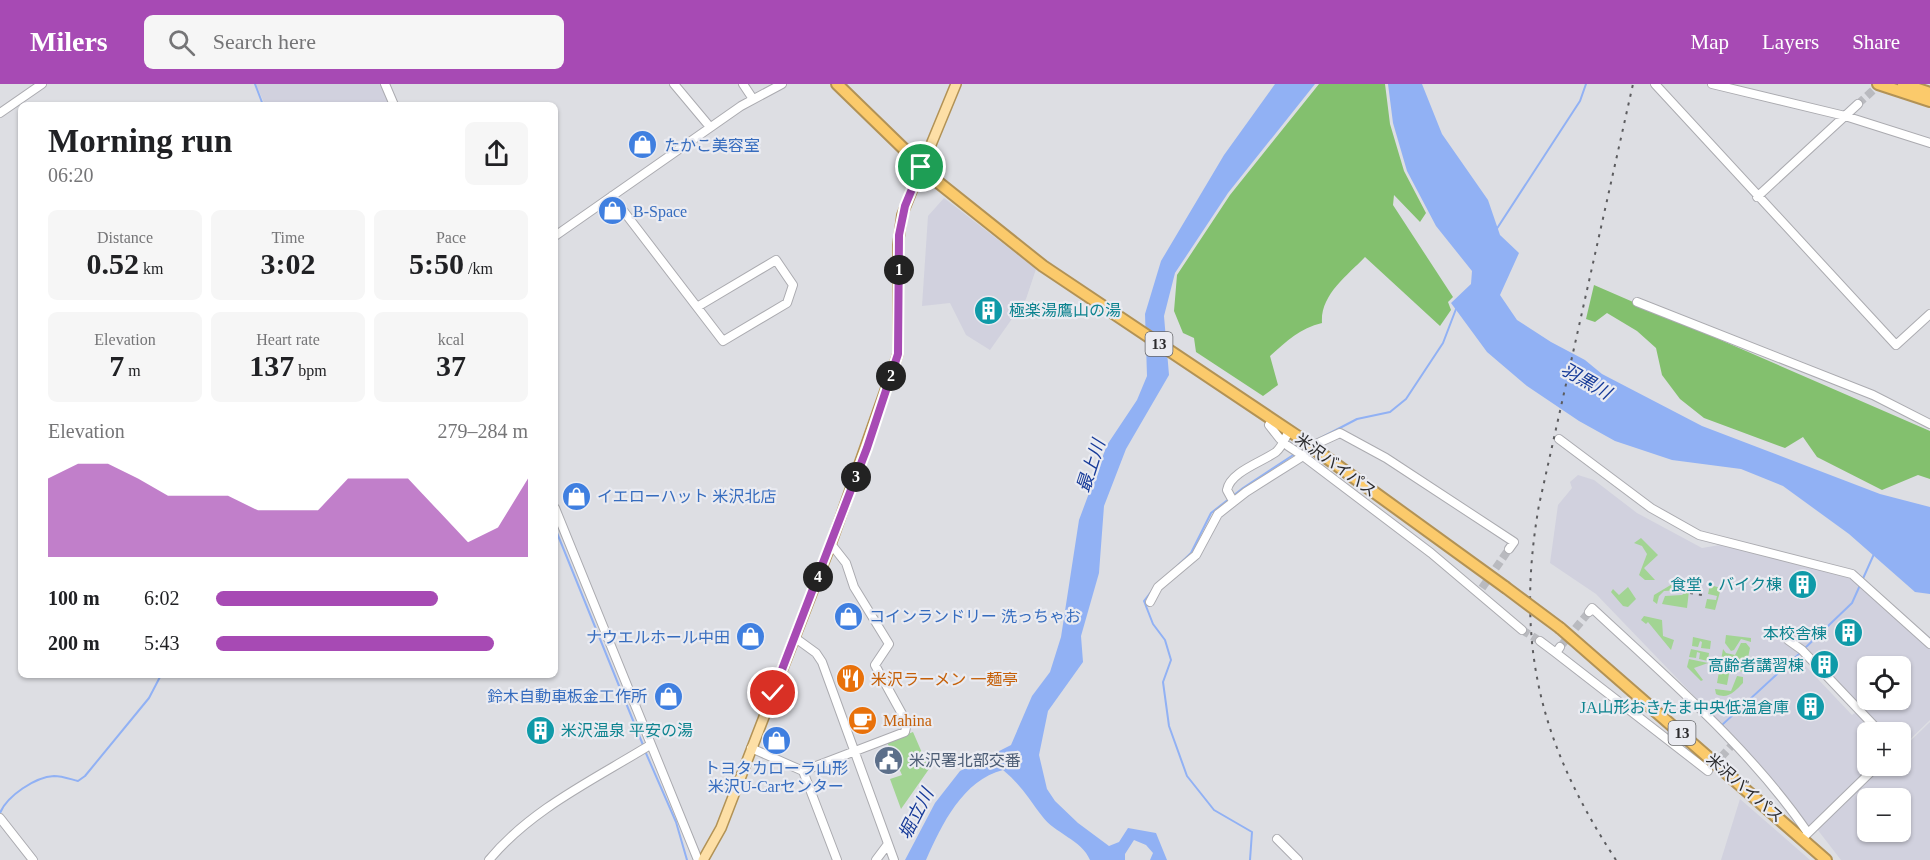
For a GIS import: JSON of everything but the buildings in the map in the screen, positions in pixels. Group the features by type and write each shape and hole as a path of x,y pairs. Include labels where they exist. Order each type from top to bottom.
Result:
{"highway":[{"name":"米沢バイパス","path":"837,84 921,167 969,209 1052,273 1293,434 1309,451 1505,587 1560,628 1806,835 1826,860"},
{"path":"1878,84 1930,100"},
{"path":"1903,84 1930,93"}],"main road":[{"path":"700,860 721,828 831,544 898,354 899,235 905,206 956,84"}],"street":[{"path":"0,113 42,84"},
{"path":"385,84 393,102"},
{"path":"674,84 710,128"},
{"path":"743,84 753,99"},
{"path":"558,234 753,99 782,84"},
{"path":"1655,84 1896,345 1930,314"},
{"path":"1712,84 1845,116 1930,143"},
{"path":"1757,197 1858,104"},
{"path":"612,196 723,341 787,303 793,285 776,260 697,307"},
{"path":"1637,302 1873,394 1930,424"},
{"path":"1269,418 1269,425 1280,439"},
{"path":"1150,602 1158,587 1196,555 1215,518 1231,498 1340,433 1386,458 1514,542 1509,549"},
{"path":"1231,498 1228,485 1239,474 1278,450 1293,434"},
{"path":"1559,439 1651,508 1699,535 1852,574 1930,644"},
{"path":"1290,447 1309,451 1480,590 1522,630"},
{"path":"558,515 650,745 700,860"},
{"path":"803,771 905,732 907,723 874,665 889,644 854,588 846,563 831,544"},
{"path":"1588,612 1592,608 1734,742 1791,809 1806,835 1867,776"},
{"path":"795,637 816,653 822,662 893,857"},
{"path":"1788,640 1803,651 1870,722"},
{"path":"1540,641 1558,650 1708,771"},
{"path":"489,860 509,837 537,815 650,745"},
{"path":"751,748 803,771 837,860"},
{"path":"0,818 30,859"},
{"path":"1277,839 1298,860"},
{"path":"876,860 888,844"}],"shaded area":[{"path":"256,84 381,84 389,102 264,102"},
{"path":"944,198 1036,269 1026,299 990,350 966,335 950,303 922,306 928,216"},
{"path":"1578,475 1594,480 1637,513 1702,548 1720,545 1850,576 1930,648 1930,720 1911,738 1911,722 1875,722 1863,710 1911,710 1911,656 1857,656 1857,704 1803,649 1722,725 1596,594 1550,563 1558,505 1572,488 1570,482"},
{"path":"1797,657 1852,715 1858,711 1868,722 1857,722 1857,776 1863,776 1810,827 1723,726"},
{"path":"1930,722 1930,860 1841,860 1817,829 1857,791 1857,842 1911,842 1911,788 1860,788 1872,776 1911,776 1911,740"},
{"path":"1740,799 1810,860 1721,860"}],"green space":[{"path":"1319,84 1385,84 1390,124 1404,171 1426,213 1420,222 1394,195 1393,205 1453,297 1448,302 1451,310 1440,326 1365,257 1330,295 1325,304 1322,323 1300,332 1270,356 1278,385 1263,396 1196,352 1194,338 1183,333 1174,311 1177,275 1230,195"},
{"path":"1594,285 1930,431 1930,479 1918,475 1882,490 1817,457 1803,437 1785,448 1704,418 1680,399 1662,375 1656,348 1637,331 1607,313 1595,322 1586,319"},
{"path":"1641,538 1658,555 1644,568 1655,580 1645,580 1639,575 1647,554 1642,546 1634,543"},
{"path":"1679,580 1684,584 1682,590 1664,591 1659,596 1657,604 1653,601 1654,595"},
{"path":"1687,581 1690,582 1687,608 1662,604 1665,596 1682,595 1687,590"},
{"path":"1710,585 1721,588 1715,610 1705,608 1707,599 1716,600 1717,596 1708,594"},
{"path":"1628,587 1636,599 1628,607 1623,606 1611,592 1613,589 1619,595"},
{"path":"1644,616 1662,620 1663,636 1674,640 1671,650 1648,622 1646,624 1641,620"},
{"path":"1726,635 1751,638 1751,642 1741,639 1731,651 1725,643"},
{"path":"1693,637 1711,641 1710,649 1701,648 1702,642 1700,641 1698,647 1692,646"},
{"path":"1741,643 1746,643 1750,648 1745,672 1734,670 1729,674 1727,685 1717,683 1723,649 1726,653 1735,655"},
{"path":"1691,649 1709,653 1708,661 1699,659 1700,653 1697,652 1696,658 1689,657"},
{"path":"1689,659 1708,663 1694,668 1703,680 1701,681 1687,667"},
{"path":"1737,676 1743,677 1743,683 1734,692 1724,696 1716,694 1715,689 1731,691"},
{"path":"913,732 929,769 901,809 890,779 902,775 887,742"}],"water":[{"path":"1275,84 1315,84 1228,193 1175,273 1164,316 1169,375 1126,449 1104,506 1099,573 1081,636 1083,662 1048,711 1039,755 1047,789 1055,801 1078,823 1109,846 1119,842 1128,828 1156,833 1167,860 1150,860 1153,853 1146,845 1134,840 1125,854 1125,860 1090,860 1081,847 1047,822 1020,786 1003,770 989,775 965,793 947,818 926,860 905,860 935,803 960,771 1011,745 1032,696 1050,672 1061,637 1079,520 1107,445 1137,400 1147,376 1145,314 1161,261 1224,155"},
{"name":"羽黒川","path":"1388,84 1422,84 1442,134 1488,200 1500,235 1519,253 1500,295 1517,320 1585,360 1602,374 1702,426 1880,494 1930,507 1930,594 1915,592 1849,534 1783,486 1741,469 1672,460 1615,441 1579,421 1527,386 1487,352 1451,303 1471,284 1472,271 1436,226 1407,171 1393,123"}],"waterway":[{"path":"255,84 262,102"},
{"path":"1496,230 1580,101 1586,84"},
{"path":"1311,443 1357,419 1390,412 1406,399 1443,343 1456,309"},
{"path":"1171,572 1191,553 1211,513 1243,488 1307,446"},
{"path":"558,535 643,745"},
{"path":"1804,649 1852,603 1874,554"},
{"path":"1154,588 1144,601 1153,624 1165,640 1171,660 1163,682 1169,726 1187,776 1214,810 1252,832 1250,860"},
{"path":"1721,726 1800,653"},
{"path":"0,813 9,800 22,788 39,780 54,776 78,781 85,776 149,698 159,678"},
{"path":"645,751 676,822 687,860"}],"tunnel":[{"path":"1858,104 1880,84"},
{"path":"1482,588 1509,549"},
{"path":"1560,647 1589,612"},
{"path":"1522,630 1540,641"},
{"path":"1713,766 1734,743"}],"railway":[{"path":"1616,860 1568,775 1551,733 1540,690 1533,647 1530,602 1532,555 1539,505 1633,84"},
{"path":"1690,593 1702,595"}],"place":[{"name":"たかこ美容室","path":"643,145"},
{"name":"B-Space","path":"612,211"},
{"name":"極楽湯鷹山の湯","path":"988,310"},
{"name":"イエローハット 米沢北店","path":"576,496"},
{"name":"食堂・バイク棟","path":"1803,584"},
{"name":"コインランドリー 洗っちゃお","path":"848,616"},
{"name":"本校舎棟","path":"1848,633"},
{"name":"ナウエルホール中田","path":"751,637"},
{"name":"高齢者講習棟","path":"1825,665"},
{"name":"米沢ラーメン 一麺亭","path":"850,679"},
{"name":"鈴木自動車板金工作所","path":"668,696"},
{"name":"JA山形おきたま中央低温倉庫","path":"1810,707"},
{"name":"Mahina","path":"862,720"},
{"name":"米沢温泉 平安の湯","path":"540,730"},
{"name":"トヨタカローラ山形 米沢U-Carセンター","path":"776,740"},
{"name":"米沢署北部交番","path":"888,760"}],"route":[{"path":"773,693 867,448 898,354 900,226 905,206 921,167"}],"water label":[{"name":"最上川","path":"1091,466"},
{"name":"堀立川","path":"916,814"}]}
